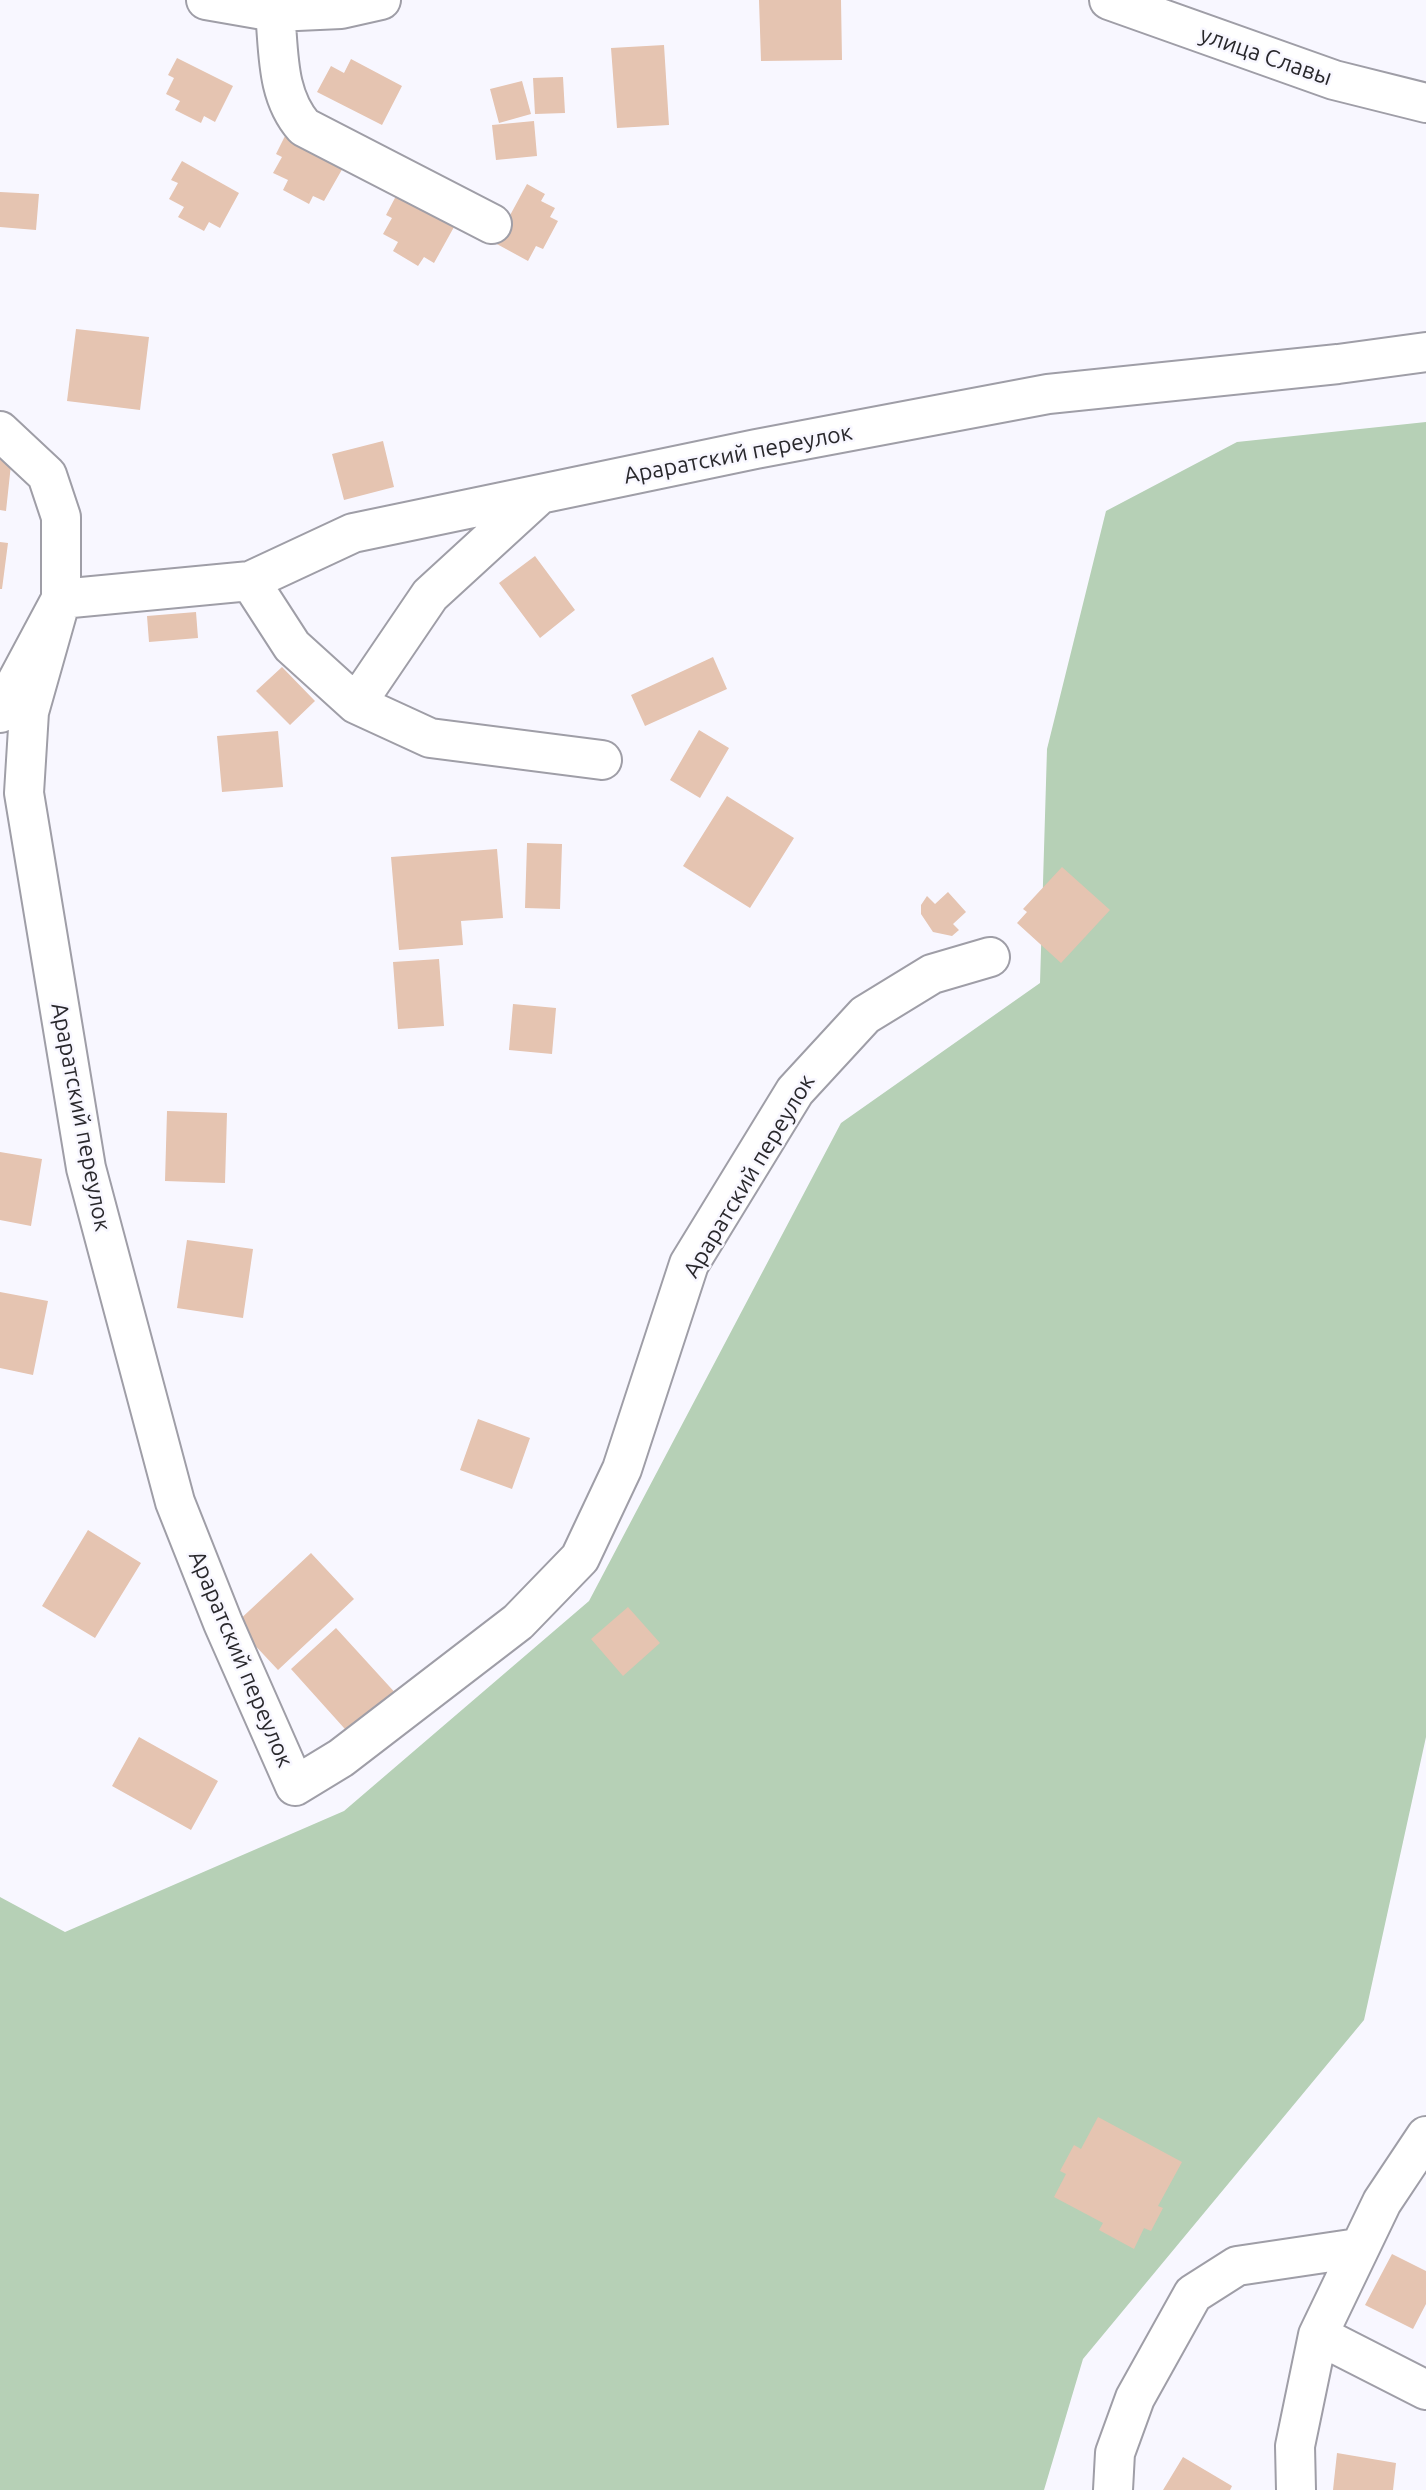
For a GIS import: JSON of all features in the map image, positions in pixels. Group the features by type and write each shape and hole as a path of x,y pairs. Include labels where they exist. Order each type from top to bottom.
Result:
{"street":[{"path":"206,0 275,12 341,9 381,0"},
{"name":"улица Славы","path":"1109,0 1334,80 1426,103"},
{"path":"275,12 282,88 290,111 304,127 492,225"},
{"name":"Араратский переулок","path":"61,599 250,581 353,533 756,449 1048,394 1338,364 1426,352"},
{"name":"Араратский переулок","path":"0,431 47,475 61,517 61,599 29,712 24,793 86,1168 175,1502 223,1623 295,1786 341,1758 518,1622 580,1558 622,1469 689,1264 795,1091 865,1015 932,974 990,957"},
{"path":"356,704 430,594 540,495"},
{"path":"250,581 292,646 356,704 430,738 602,760"},
{"name":"Араратский переулок","path":"0,713 61,599"},
{"path":"1296,2490 1295,2446 1318,2335 1358,2248 1396,2180 1426,2136"},
{"path":"1113,2490 1115,2453 1135,2398 1194,2294 1237,2266 1358,2248"},
{"path":"1318,2335 1426,2390"}],"green space":[{"path":"1426,422 1426,1737 1364,2020 1083,2359 1044,2490 0,2490 0,1897 65,1932 344,1811 589,1601 841,1123 1040,983 1047,749 1106,511 1237,442"}],"building":[{"path":"759,0 841,0 842,60 761,61"},
{"path":"664,45 669,125 617,128 611,48"},
{"path":"177,58 233,86 215,122 204,116 201,123 175,110 180,101 166,94 174,78 168,75"},
{"path":"351,59 402,86 382,125 317,92 331,66 344,73"},
{"path":"563,77 565,113 535,114 533,78"},
{"path":"522,81 531,114 499,123 490,89"},
{"path":"534,121 537,156 496,160 492,125"},
{"path":"286,134 344,166 324,201 313,196 309,204 283,190 288,180 273,173 282,157 276,154"},
{"path":"182,161 239,193 220,228 209,222 204,231 178,217 184,207 169,199 178,183 171,180"},
{"path":"527,184 545,194 541,201 555,208 550,217 558,221 543,249 536,246 528,261 495,243"},
{"path":"0,192 39,194 36,230 0,227"},
{"path":"396,196 454,227 434,263 424,257 418,266 393,251 398,242 383,234 392,218 386,215"},
{"path":"76,329 149,337 140,410 67,401"},
{"path":"383,441 394,487 344,500 332,454"},
{"path":"0,445 13,446 6,511 0,510"},
{"path":"0,542 8,543 2,589 0,589"},
{"path":"535,556 575,610 540,638 499,583"},
{"path":"196,612 198,638 149,642 147,616"},
{"path":"713,657 727,689 645,726 631,695"},
{"path":"282,667 315,701 290,725 256,691"},
{"path":"699,730 729,748 700,798 670,780"},
{"path":"278,731 283,787 222,792 217,736"},
{"path":"727,796 794,838 750,908 683,866"},
{"path":"527,843 562,844 560,909 525,908"},
{"path":"497,849 503,918 461,921 463,945 399,950 391,857"},
{"path":"1062,867 1110,910 1061,963 1017,923 1027,912 1023,909"},
{"path":"948,892 966,912 953,924 959,930 952,936 933,932 921,914 921,905 927,896 935,904"},
{"path":"439,959 444,1026 398,1029 393,962"},
{"path":"513,1004 556,1008 552,1054 509,1050"},
{"path":"167,1111 227,1113 225,1183 165,1181"},
{"path":"0,1152 42,1159 31,1226 0,1220"},
{"path":"187,1240 253,1249 243,1318 177,1308"},
{"path":"0,1292 48,1301 33,1375 0,1368"},
{"path":"478,1419 530,1438 512,1489 460,1470"},
{"path":"88,1530 141,1563 95,1638 42,1606"},
{"path":"311,1553 354,1599 278,1670 235,1624"},
{"path":"628,1607 660,1643 623,1676 591,1639"},
{"path":"336,1628 399,1697 353,1738 291,1669"},
{"path":"139,1737 218,1781 191,1830 112,1786"},
{"path":"1098,2117 1182,2162 1158,2206 1163,2208 1151,2231 1144,2228 1134,2249 1099,2230 1103,2223 1054,2197 1066,2174 1060,2171 1074,2145 1081,2149"},
{"path":"1392,2254 1426,2271 1426,2304 1413,2329 1365,2305"},
{"path":"1337,2453 1396,2463 1393,2490 1333,2490"},
{"path":"1183,2457 1232,2486 1230,2490 1163,2490"}]}
